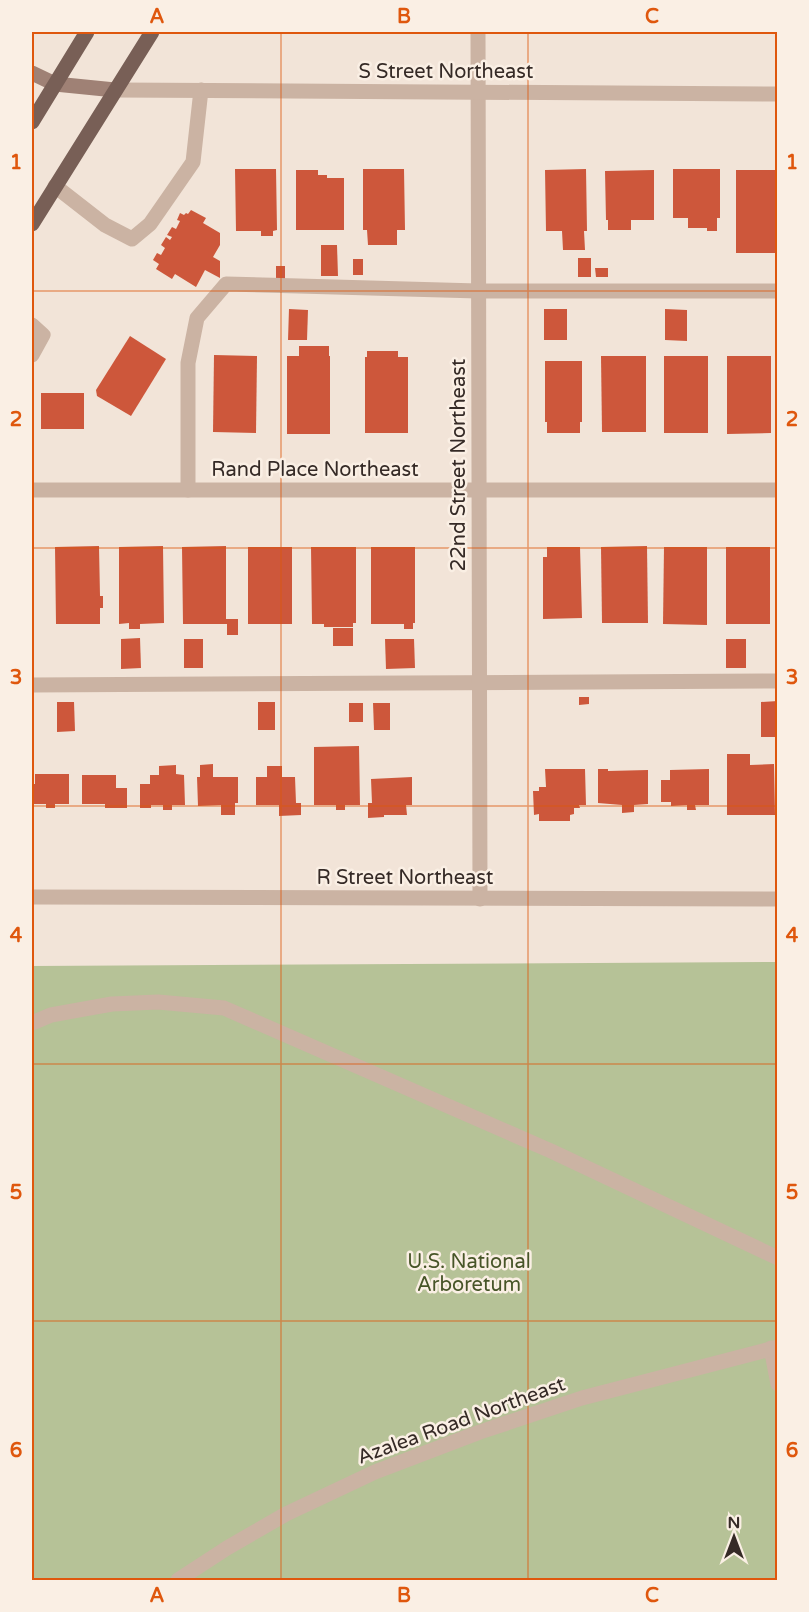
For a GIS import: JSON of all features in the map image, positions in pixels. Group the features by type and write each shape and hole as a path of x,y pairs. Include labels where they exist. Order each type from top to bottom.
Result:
{"main road":[{"path":"32,122 87,32"},
{"path":"32,224 152,32"},
{"path":"32,73 55,84 115,90"}],"street":[{"name":"22nd Street Northeast","path":"478,32 480,899"},
{"name":"S Street Northeast","path":"115,90 777,94"},
{"path":"55,186 105,225 132,239 150,224 193,162 201,90"},
{"path":"188,490 188,363 197,318 226,284 478,291 777,291"},
{"path":"32,325 43,335 32,355"},
{"name":"Rand Place Northeast","path":"32,490 777,490"},
{"path":"32,685 777,681"},
{"name":"R Street Northeast","path":"32,897 777,899"},
{"path":"32,1023 51,1015 112,1004 158,1002 224,1008 551,1150 777,1258"},
{"path":"774,1348 777,1384"},
{"name":"Azalea Road Northeast","path":"178,1581 227,1548 286,1514 375,1472 582,1398 774,1348"}],"green space":[{"name":"U.S. National Arboretum","path":"777,962 777,1580 32,1580 32,966"}],"building":[{"path":"235,169 276,169 277,230 273,231 273,236 261,236 261,231 236,231"},
{"path":"363,169 404,169 405,230 397,230 397,245 368,245 367,230 363,230"},
{"path":"586,169 585,250 563,250 562,231 546,231 545,170"},
{"path":"673,169 720,169 720,218 717,218 717,231 707,231 707,228 688,228 688,218 673,218"},
{"path":"296,170 318,170 318,175 327,175 327,178 344,178 344,230 296,230"},
{"path":"654,170 654,220 631,220 631,230 608,230 605,171"},
{"path":"736,170 778,170 778,253 736,253"},
{"path":"191,210 206,218 203,223 220,233 220,245 213,257 220,261 220,278 205,270 196,287 175,274 172,279 156,269 159,264 153,260 157,253 161,255 165,248 161,245 166,237 170,240 172,237 167,235 172,227 176,229 180,221 177,220 180,213 188,214"},
{"path":"321,245 337,245 338,276 321,276"},
{"path":"578,258 591,258 591,277 578,277"},
{"path":"353,259 363,259 363,275 353,275"},
{"path":"276,266 285,266 285,282 276,282"},
{"path":"595,268 608,268 608,277 596,277"},
{"path":"289,309 308,310 307,340 288,340"},
{"path":"544,309 567,309 567,340 544,340"},
{"path":"665,309 687,310 687,341 665,340"},
{"path":"130,336 166,359 131,416 97,396 96,390"},
{"path":"299,346 329,346 330,434 287,434 287,356 299,356"},
{"path":"367,351 398,351 398,357 408,357 408,433 365,433 365,357 367,357"},
{"path":"214,355 257,356 256,433 213,432"},
{"path":"601,356 646,356 646,432 602,432"},
{"path":"664,356 708,356 708,433 664,433"},
{"path":"727,356 771,356 771,433 727,434"},
{"path":"545,361 582,361 580,433 547,433"},
{"path":"41,393 84,393 84,429 41,429"},
{"path":"99,546 100,596 103,596 100,624 56,624 55,547"},
{"path":"163,546 164,623 140,624 140,629 129,629 129,623 119,624 119,547"},
{"path":"226,546 226,619 238,619 238,635 227,635 227,624 183,624 182,547"},
{"path":"647,546 648,623 602,623 601,547"},
{"path":"248,547 292,547 292,624 248,624"},
{"path":"311,547 356,547 356,623 353,623 353,627 324,627 324,624 312,624"},
{"path":"371,547 415,547 415,623 413,623 413,629 404,629 404,624 371,624"},
{"path":"547,547 580,547 582,618 543,619 543,557 547,557"},
{"path":"664,547 707,547 707,625 663,624"},
{"path":"726,547 770,547 770,624 726,624"},
{"path":"32,590 34,590 34,623 32,623"},
{"path":"333,628 353,628 353,646 333,646"},
{"path":"140,638 141,668 121,669 121,639"},
{"path":"184,639 203,639 203,668 184,668"},
{"path":"385,639 414,639 415,668 386,669"},
{"path":"726,639 746,639 746,668 726,668"},
{"path":"579,697 589,697 589,704 579,705"},
{"path":"778,701 778,737 761,737 761,702"},
{"path":"57,702 74,702 75,731 57,732"},
{"path":"258,702 275,702 275,730 258,730"},
{"path":"349,703 363,703 363,722 349,722"},
{"path":"373,703 390,703 390,730 374,730"},
{"path":"359,746 360,805 345,805 345,810 336,810 336,805 314,805 314,747"},
{"path":"727,754 750,754 750,765 774,764 775,815 727,815"},
{"path":"213,764 213,777 238,777 238,803 235,803 235,815 221,815 221,805 198,806 197,777 200,777 200,765"},
{"path":"176,765 176,774 184,775 185,805 172,805 172,810 163,810 163,805 140,808 140,784 150,784 150,775 159,775 159,766"},
{"path":"267,766 282,766 282,777 295,777 296,803 301,803 301,815 279,816 279,805 256,805 256,777 267,777"},
{"path":"545,769 585,769 586,805 574,808 570,821 539,821 539,814 534,815 533,791 539,791 539,787 546,787"},
{"path":"598,769 648,770 648,804 634,805 634,812 622,813 622,805 598,803"},
{"path":"709,769 709,805 695,805 696,810 687,810 687,805 671,806 671,802 661,802 661,780 670,780 670,770"},
{"path":"35,774 69,774 69,804 55,804 55,808 46,808 46,804 32,804 32,784 35,784"},
{"path":"82,775 116,775 116,788 127,788 127,808 105,808 105,804 82,804"},
{"path":"412,777 412,805 406,805 407,815 368,818 368,803 372,803 371,779"}]}
